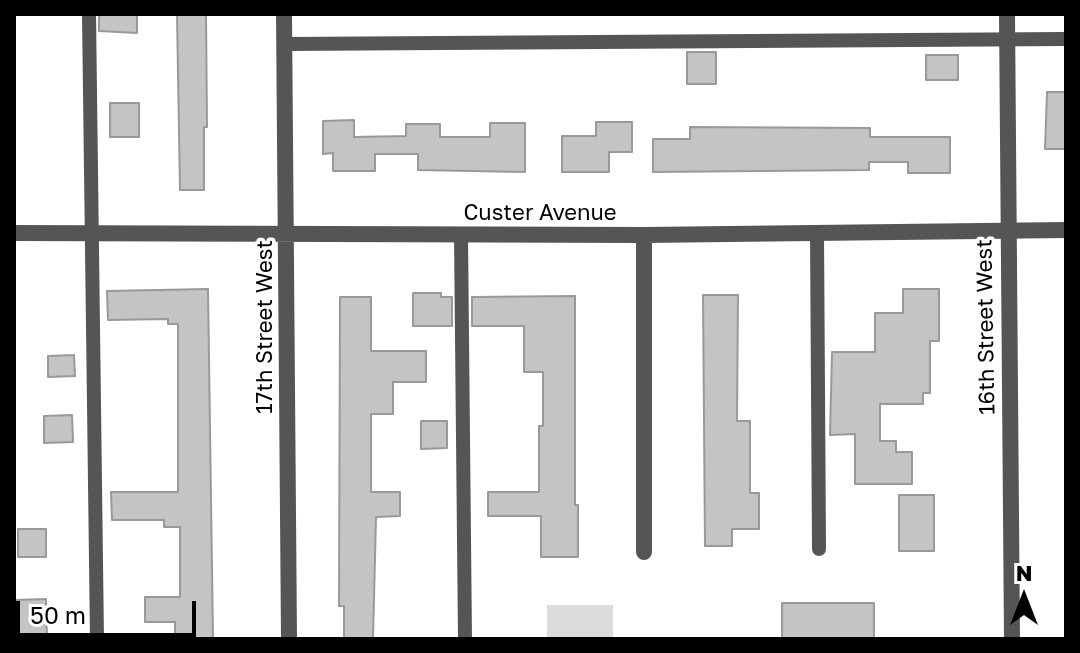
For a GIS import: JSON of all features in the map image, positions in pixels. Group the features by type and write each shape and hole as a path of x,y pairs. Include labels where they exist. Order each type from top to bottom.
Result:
{"street":[{"name":"17th Street West","path":"284,14 289,639"},
{"name":"16th Street West","path":"1007,14 1006,229 1012,639"},
{"name":"Custer Avenue","path":"14,233 644,235 1066,230"},
{"path":"644,235 644,552"}],"lane":[{"path":"89,14 97,639"},
{"path":"285,44 1066,39"},
{"path":"817,232 819,549"},
{"path":"461,235 465,639"}],"shaded area":[{"path":"547,605 613,605 613,639 547,639"}],"building":[{"path":"99,14 137,14 137,33 99,31"},
{"path":"177,14 206,14 204,190 180,190"},
{"path":"687,52 716,52 716,84 687,84"},
{"path":"926,55 958,55 958,80 926,80"},
{"path":"1047,92 1066,92 1066,149 1045,149"},
{"path":"110,103 139,103 139,137 110,137"},
{"path":"354,120 354,137 406,136 406,124 440,124 440,137 490,137 490,123 525,123 525,172 418,170 418,154 375,154 375,171 333,171 333,153 323,154 323,121"},
{"path":"596,122 632,122 632,152 609,152 609,172 562,172 562,136 596,136"},
{"path":"690,127 870,128 870,137 950,137 950,173 908,173 908,162 869,162 869,170 653,172 653,139 690,139"},
{"path":"208,289 213,639 175,639 175,622 145,622 145,597 180,597 180,527 164,527 164,520 112,520 111,492 178,492 178,324 168,324 168,319 108,320 107,291"},
{"path":"903,289 939,289 939,341 930,341 930,393 923,393 923,404 880,404 880,441 896,441 896,452 912,452 912,484 855,484 855,434 830,435 832,352 875,352 875,313 903,313"},
{"path":"413,293 441,293 441,297 452,297 452,326 413,326"},
{"path":"703,295 738,295 737,421 750,421 750,493 759,493 759,529 732,529 732,546 705,546"},
{"path":"575,296 575,505 578,505 578,557 541,557 541,516 488,516 488,492 539,492 543,372 524,372 524,326 472,326 472,297"},
{"path":"340,297 371,297 371,351 426,351 426,382 393,382 393,414 371,414 371,492 400,492 400,516 376,517 373,639 344,639 344,606 339,606"},
{"path":"74,355 75,376 48,377 48,356"},
{"path":"72,415 73,442 44,443 44,416"},
{"path":"421,421 447,421 447,448 421,449"},
{"path":"899,495 934,495 934,551 899,551"},
{"path":"18,529 46,529 46,557 18,557"},
{"path":"46,599 47,639 14,639 14,600"},
{"path":"782,603 874,603 874,639 782,639"}]}
